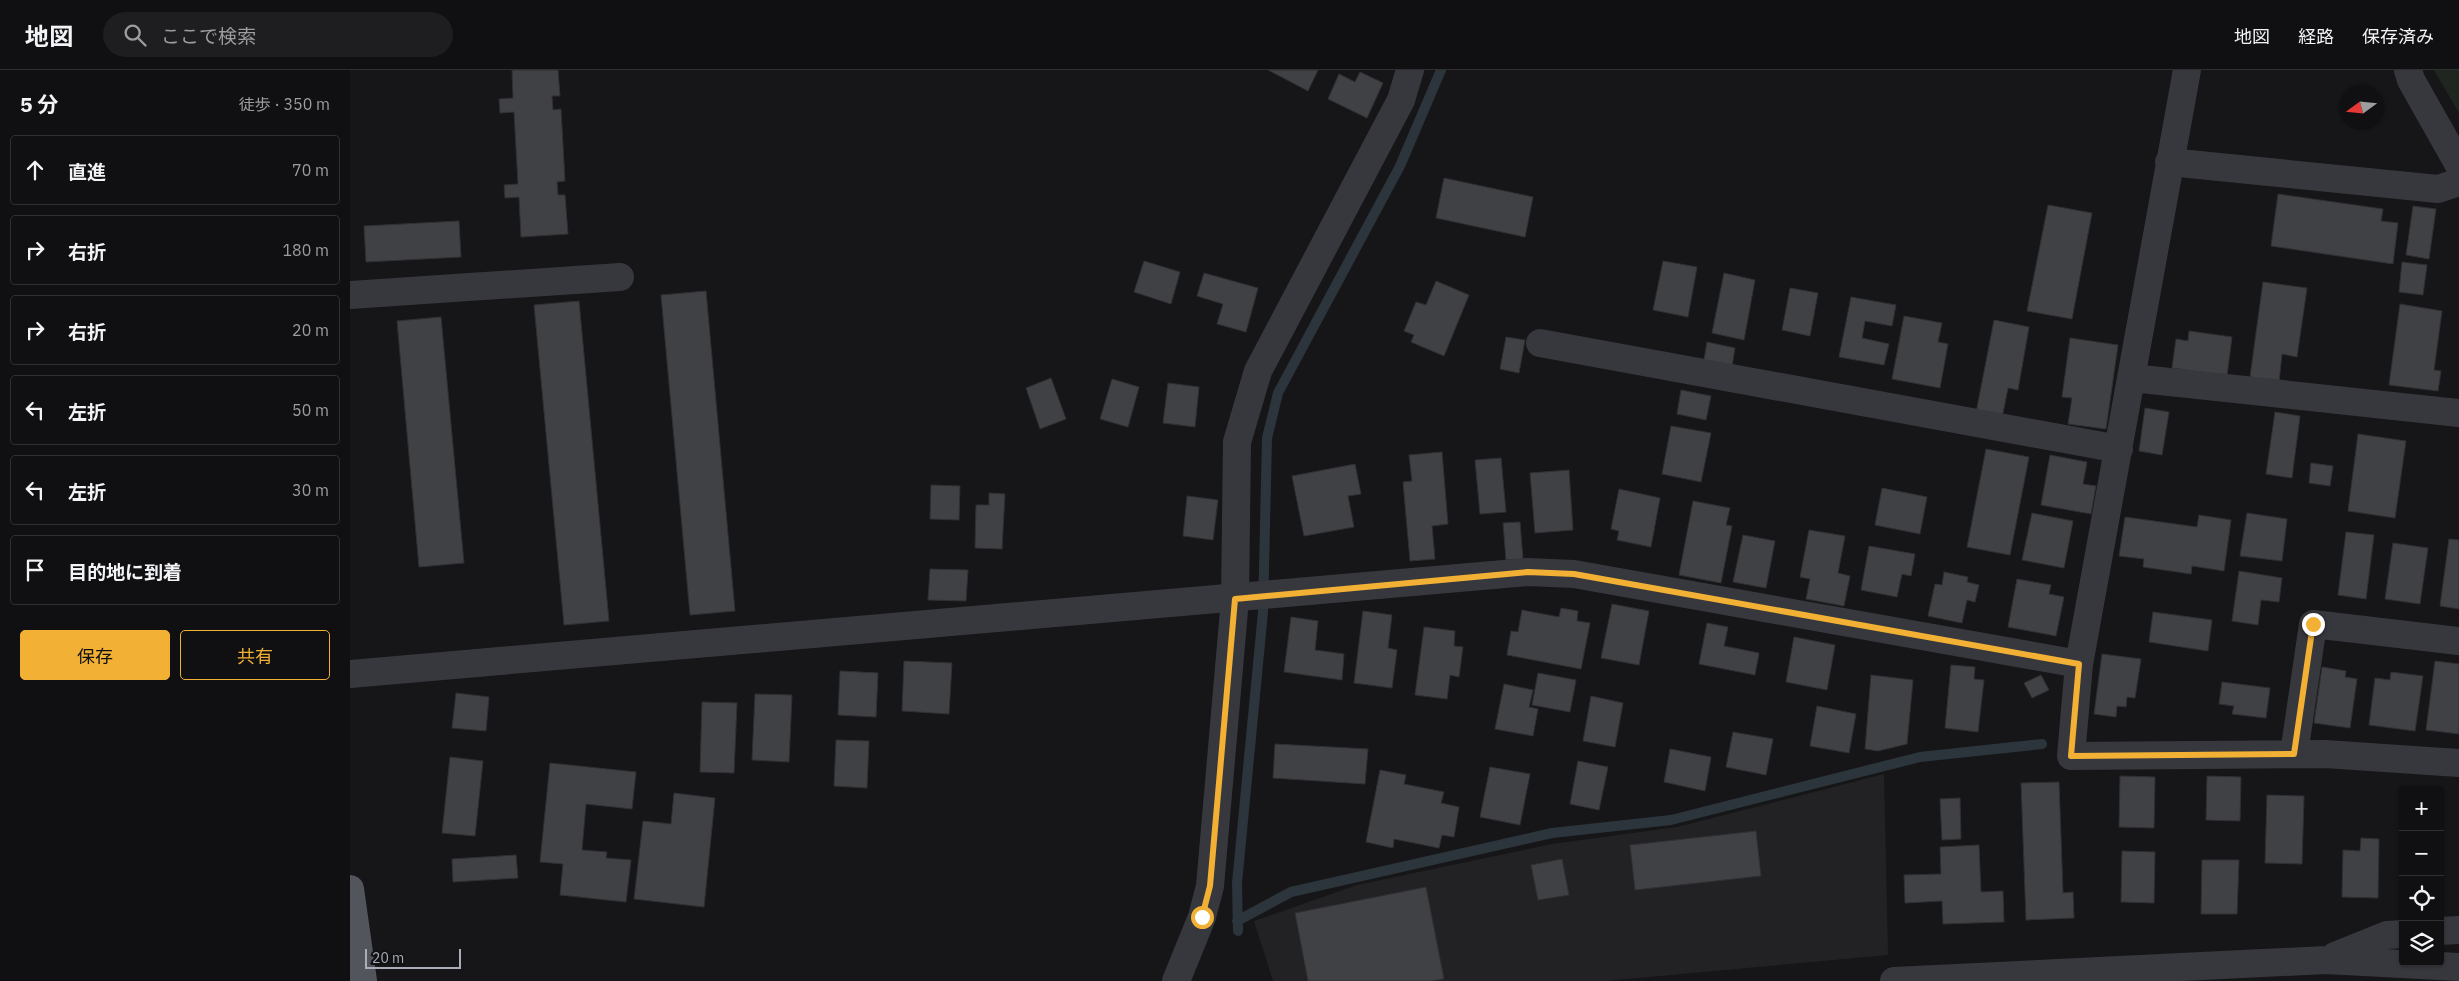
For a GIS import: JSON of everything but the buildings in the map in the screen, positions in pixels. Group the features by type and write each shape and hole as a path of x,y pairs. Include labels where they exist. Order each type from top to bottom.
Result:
{"main road":[{"path":"350,889 363,981"}],"street":[{"path":"1176,981 1202,917 1210,886 1235,599 1237,442 1258,371 1401,100 1410,70"},
{"path":"2187,70 2079,664 2071,756 2325,754 2459,763"},
{"path":"2408,70 2410,80 2459,165"},
{"path":"2169,162 2438,189 2459,182"},
{"path":"350,295 620,277"},
{"path":"1540,344 2119,449"},
{"path":"2132,378 2459,413"},
{"path":"350,674 1235,599 1528,572 1574,574 2079,664"},
{"path":"2294,754 2313,624 2459,641"},
{"path":"2444,931 2459,930"},
{"path":"2326,960 2387,936 2399,934"},
{"path":"1894,981 2326,960 2459,967"}],"shaded area":[{"path":"2434,70 2459,70 2459,113"},
{"path":"1884,774 1888,955 1605,981 1273,981 1254,921 1357,885 1552,844 1677,827"}],"waterway":[{"path":"1238,931 1237,883 1263,612 1267,438 1278,393 1400,166 1441,70"},
{"path":"1237,921 1291,892 1552,833 1671,820 1920,757 2042,744"}],"route":[{"path":"1202,917 1210,886 1235,599 1528,572 1574,574 2079,664 2071,756 2294,754 2313,624"}]}
